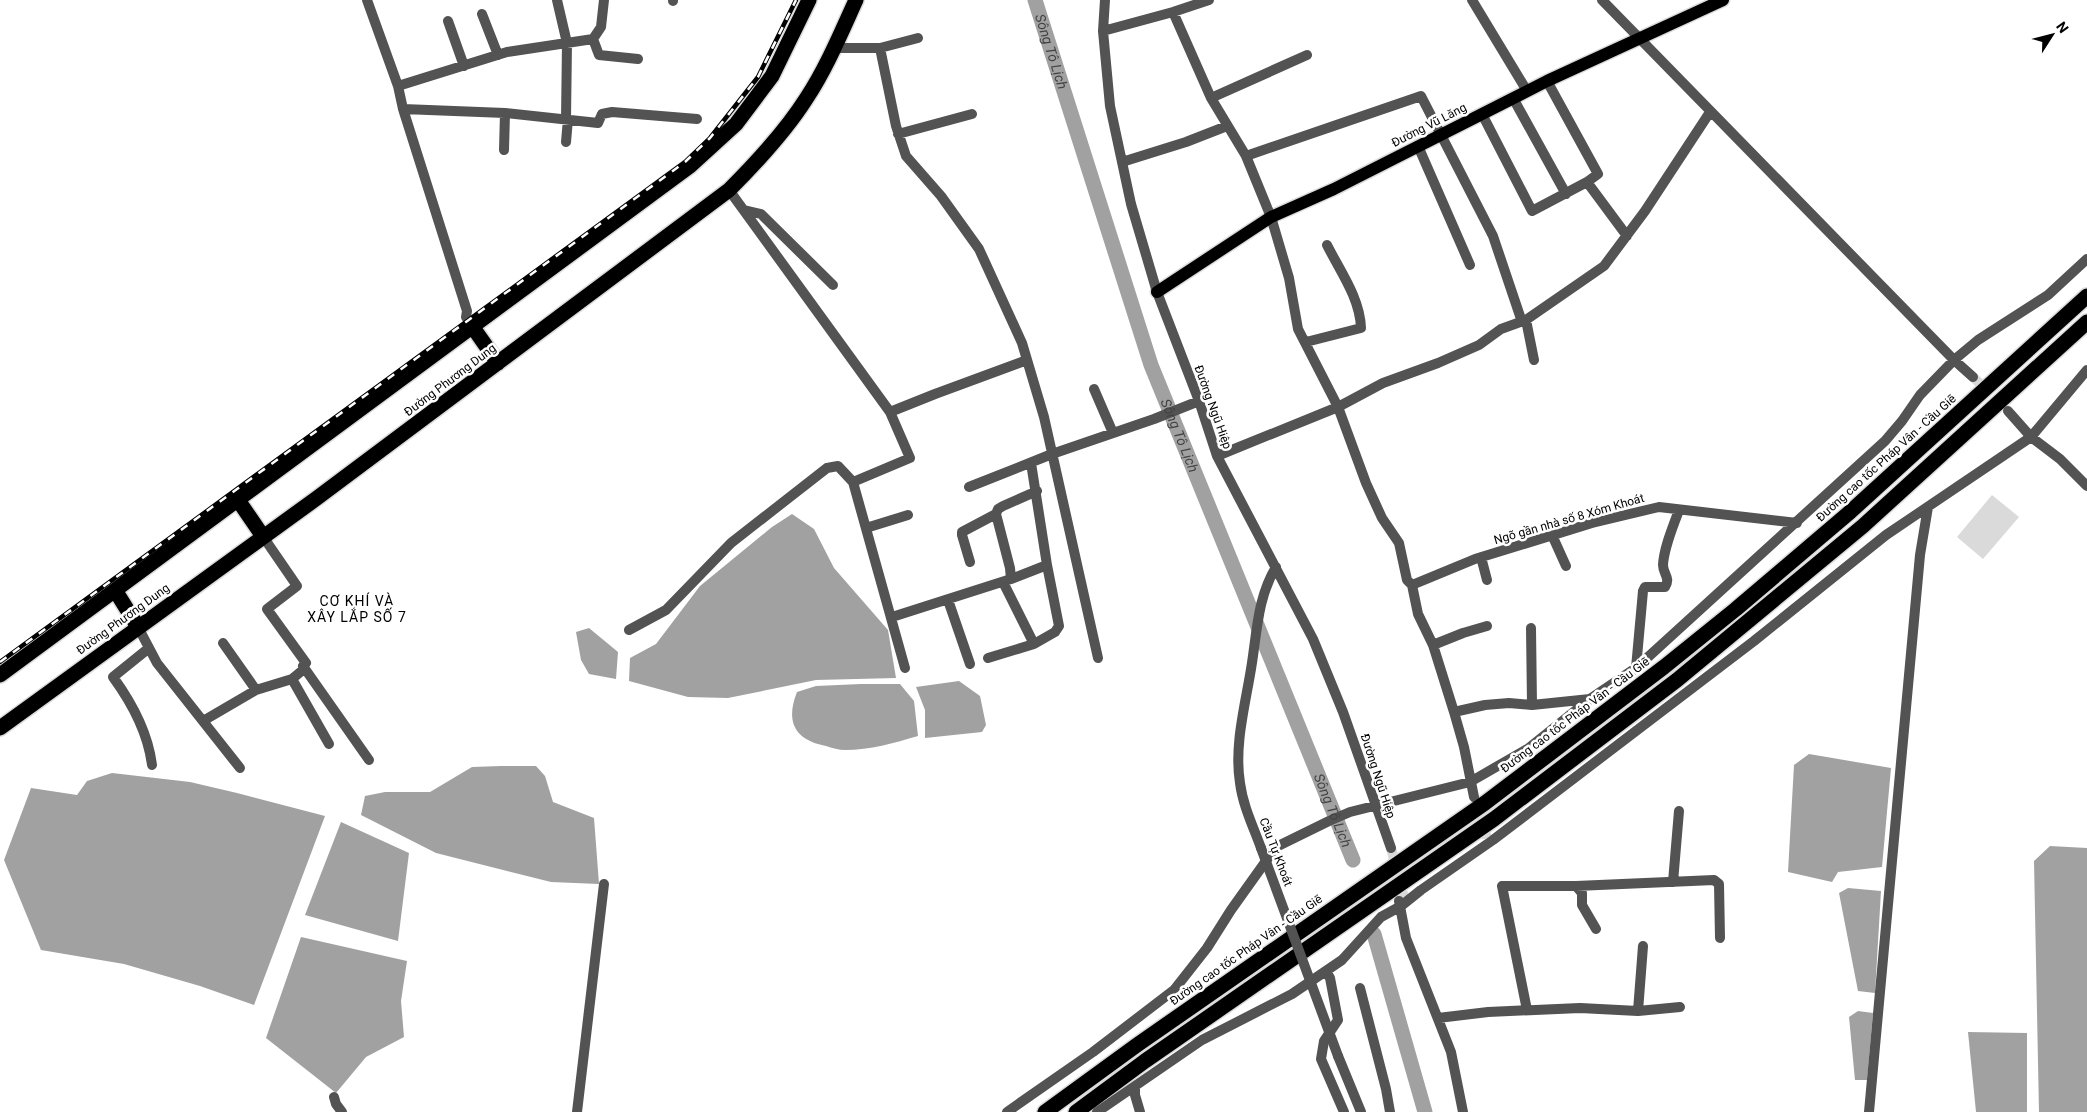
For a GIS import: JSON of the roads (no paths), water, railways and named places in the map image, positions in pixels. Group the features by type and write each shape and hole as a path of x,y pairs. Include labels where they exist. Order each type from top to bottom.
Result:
{"highway":[{"path":"0,675 690,166 736,124 772,76 809,0"},
{"name":"Đường Phương Dung","path":"0,728 262,535 317,498 729,190 764,154 806,99 856,0"},
{"name":"Đường cao tốc Pháp Vân - Cầu Giẽ","path":"1045,1112 1136,1045 1485,803 1664,667 1736,609 1850,512 2087,296"},
{"path":"1076,1112 1162,1049 1494,819 1677,680 1863,526 2087,322"},
{"path":"472,326 498,363"},
{"path":"238,500 262,535"},
{"path":"115,590 138,627"}],"main road":[{"name":"Đường Vũ Lăng","path":"1157,292 1271,217 1334,189 1547,81 1723,0"}],"street":[{"path":"367,0 398,86 403,109 468,311 466,318 472,326"},
{"path":"557,0 567,43 566,142"},
{"path":"593,40 601,26 604,0"},
{"name":"Đường Ngũ Hiệp","path":"1105,0 1103,31 1110,106 1132,204 1157,292 1194,403 1217,456 1313,639 1343,712 1369,784 1388,850"},
{"path":"1103,31 1209,0"},
{"path":"1472,0 1527,91"},
{"path":"1602,0 1954,360 1973,377"},
{"path":"1173,12 1211,98 1246,156 1271,217 1289,278 1298,328 1338,407 1366,483 1382,518 1399,543 1407,580 1412,585 1418,614 1433,645 1454,712 1464,746 1474,797"},
{"path":"482,14 498,55"},
{"path":"448,21 464,66"},
{"path":"833,48 880,48 918,38"},
{"path":"398,86 498,55 554,44 593,40"},
{"path":"593,40 599,55 638,59"},
{"path":"880,48 898,134 906,156 942,196 979,248 1022,342 1044,417 1098,658"},
{"path":"1211,98 1307,55"},
{"path":"1482,114 1532,211 1566,194 1598,174 1547,81"},
{"path":"1246,156 1421,96 1493,236 1524,321 1534,360"},
{"path":"1513,98 1566,194"},
{"path":"403,109 505,113 598,122 602,114 612,112 697,119"},
{"path":"1217,456 1338,407 1383,382 1438,363 1479,345 1502,328 1524,321 1604,266 1627,236 1710,112"},
{"path":"504,150 505,113"},
{"path":"898,134 972,114"},
{"path":"1122,162 1186,142 1227,126"},
{"path":"1418,146 1470,265"},
{"path":"1587,182 1627,236"},
{"path":"729,190 890,412 910,458 853,482"},
{"path":"744,210 761,214 833,286"},
{"path":"1306,342 1361,328 1361,320 1352,291 1341,274 1327,245"},
{"path":"1007,1112 1093,1052 1174,990 1207,948 1276,848 1350,812 1470,782 1529,748 1590,699 1636,668 1885,441 1920,395 1954,360 1978,340 2048,295 2087,259"},
{"path":"890,412 1027,360"},
{"path":"1097,1112 1202,1040 1292,994 1342,960 1381,917 1488,840 1754,640 1886,535 2031,437 2087,370"},
{"path":"1094,389 1113,433"},
{"path":"969,487 1052,454 1154,419 1194,403"},
{"path":"2008,411 2031,437 2060,459 2087,486"},
{"path":"988,658 1034,644 1055,632 1059,626 1046,565 1037,491 1031,463"},
{"path":"629,630 666,610 731,543 827,468 838,466 853,482 905,668"},
{"path":"970,562 962,532 996,514 998,509 1003,506 1037,491"},
{"name":"Ngõ gần nhà số 8 Xóm Khoát","path":"1412,585 1480,558 1552,535 1659,507 1797,523"},
{"path":"1869,1112 1919,562 1928,507"},
{"path":"1636,668 1643,591 1645,587 1665,587 1667,584 1668,578 1663,566 1679,510"},
{"path":"996,514 1010,568 1007,581 1034,644"},
{"path":"866,528 908,515"},
{"path":"203,722 256,690 292,680 304,668 303,666 306,663 266,609 297,586 262,535"},
{"path":"1552,535 1566,566"},
{"path":"1480,558 1488,580"},
{"path":"892,617 1007,581 1046,565"},
{"name":"Cầu Tự Khoát","path":"1276,567 1267,584 1258,619 1237,756 1240,783 1246,812 1262,848 1338,1056 1361,1112"},
{"path":"948,600 970,664"},
{"path":"1433,645 1487,626"},
{"path":"138,627 157,663 240,768"},
{"path":"1531,628 1532,705"},
{"path":"223,643 256,690"},
{"path":"149,648 114,677 138,717 150,749 152,765"},
{"path":"304,668 369,760"},
{"path":"292,680 329,744"},
{"path":"1454,712 1486,705 1509,703 1532,705 1590,699"},
{"path":"1673,882 1679,811"},
{"path":"1527,1010 1502,886 1576,886 1714,880 1719,884 1720,938"},
{"path":"577,1112 604,884"},
{"path":"1576,886 1582,893 1582,905 1596,929"},
{"path":"1401,902 1406,938 1451,1052 1463,1112"},
{"path":"1638,1011 1643,946"},
{"path":"1326,971 1330,978 1338,1020 1324,1041 1321,1059 1344,1112"},
{"path":"1360,988 1386,1089 1390,1112"},
{"path":"1438,1018 1527,1010 1580,1008 1638,1011 1680,1007"},
{"path":"1134,1086 1140,1112"},
{"path":"334,1097 336,1104 342,1112"}],"waterway":[{"name":"Sông Tô Lịch","path":"1035,0 1151,365 1353,860"},
{"name":"Sông Tô Lịch","path":"1374,934 1425,1112"}],"tunnel":[{"path":"1973,377 2003,406"},
{"path":"1476,803 1487,838"},
{"path":"1391,848 1404,898"}],"railway":[{"path":"0,662 685,162 710,138 758,77 796,0"}],"district":[{"name":"CƠ KHÍ VÀ XÂY LẮP SỐ 7","path":"357,610"}]}
